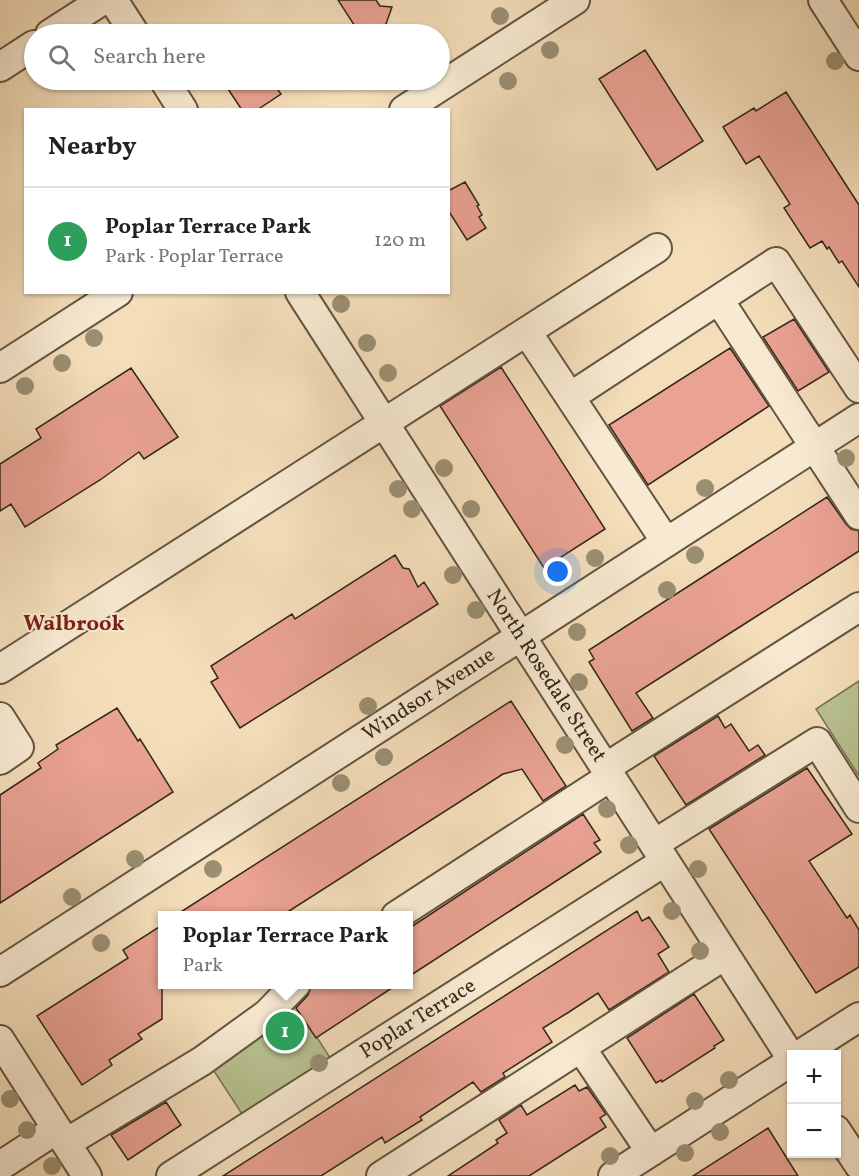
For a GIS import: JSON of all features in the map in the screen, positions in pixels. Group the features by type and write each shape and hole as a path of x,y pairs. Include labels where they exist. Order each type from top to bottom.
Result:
{"street":[{"path":"66,24 103,0"},
{"path":"113,0 129,24"},
{"path":"450,81 576,0"},
{"path":"823,0 859,56"},
{"path":"0,67 24,51"},
{"path":"170,90 182,108"},
{"path":"407,108 435,90"},
{"path":"0,669 657,248"},
{"path":"570,397 776,262 859,388"},
{"path":"0,368 115,294"},
{"name":"North Rosedale Street","path":"301,294 787,1052"},
{"path":"718,300 859,515"},
{"path":"527,332 666,542"},
{"name":"Windsor Avenue","path":"0,972 859,418"},
{"path":"402,911 859,607"},
{"path":"0,717 19,747 0,760"},
{"name":"Poplar Terrace","path":"171,1176 659,853 817,742 859,808"},
{"path":"381,1176 724,955"},
{"path":"0,1166 202,1061 267,1014 291,989"},
{"path":"807,1050 859,1017"},
{"path":"0,1040 87,1176"},
{"path":"581,1048 646,1162"},
{"path":"613,1176 646,1162 787,1063"},
{"path":"841,1136 859,1165"}],"green space":[{"path":"859,681 859,776 816,709"},
{"path":"294,1001 332,1061 244,1117 212,1068"}],"building":[{"path":"338,0 376,0 380,6 392,7 386,24 354,24"},
{"path":"645,50 703,141 657,170 599,79"},
{"path":"229,90 278,90 281,94 260,108 241,108"},
{"path":"786,92 859,205 859,287 842,261 839,263 829,247 827,249 822,241 810,248 784,208 790,204 759,156 746,164 723,127 754,108 756,111"},
{"path":"465,182 479,205 477,206 482,215 479,217 486,228 467,240 450,213 450,190"},
{"path":"794,319 829,372 798,391 763,337"},
{"path":"730,348 769,406 648,485 609,425"},
{"path":"501,367 605,529 544,568 440,406"},
{"path":"131,368 178,437 144,459 139,452 100,480 25,527 11,504 0,511 0,464 41,438 36,429"},
{"path":"827,497 846,524 851,529 859,531 859,551 636,693 653,718 632,731 589,662 594,659 589,650"},
{"path":"395,555 403,568 409,569 418,587 424,582 438,604 240,728 211,682 218,678 211,666 292,614 295,619"},
{"path":"511,701 566,786 543,801 522,769 503,774 289,911 182,911"},
{"path":"117,708 138,741 140,739 173,792 0,903 0,795 41,768 38,763 58,749 56,745"},
{"path":"718,716 725,728 731,724 749,751 758,745 765,755 686,805 654,756"},
{"path":"807,768 852,834 809,861 847,918 850,915 859,930 859,967 816,993 709,829"},
{"path":"583,814 600,840 594,843 601,852 413,974 413,926"},
{"path":"637,911 642,921 649,917 669,947 658,954 669,972 609,1010 598,993 543,1028 552,1042 503,1073 505,1077 481,1092 473,1082 420,1117 422,1120 385,1143 382,1137 321,1176 223,1176"},
{"path":"158,928 158,989 162,989 162,1019 138,1034 142,1039 109,1060 112,1065 82,1085 37,1016 128,958 123,950"},
{"path":"310,989 390,989 316,1038 296,1008 308,995"},
{"path":"694,994 724,1040 662,1082 661,1080 656,1083 627,1038"},
{"path":"575,1085 579,1091 587,1087 606,1114 600,1118 606,1127 529,1176 448,1176 498,1143 496,1140 507,1133 499,1120 521,1105 527,1115"},
{"path":"166,1102 181,1125 128,1160 111,1135"},
{"path":"768,1128 798,1176 693,1176"}],"place":[{"name":"Poplar Terrace Park","path":"285,1031"}],"district":[{"name":"Walbrook","path":"74,624"}]}
